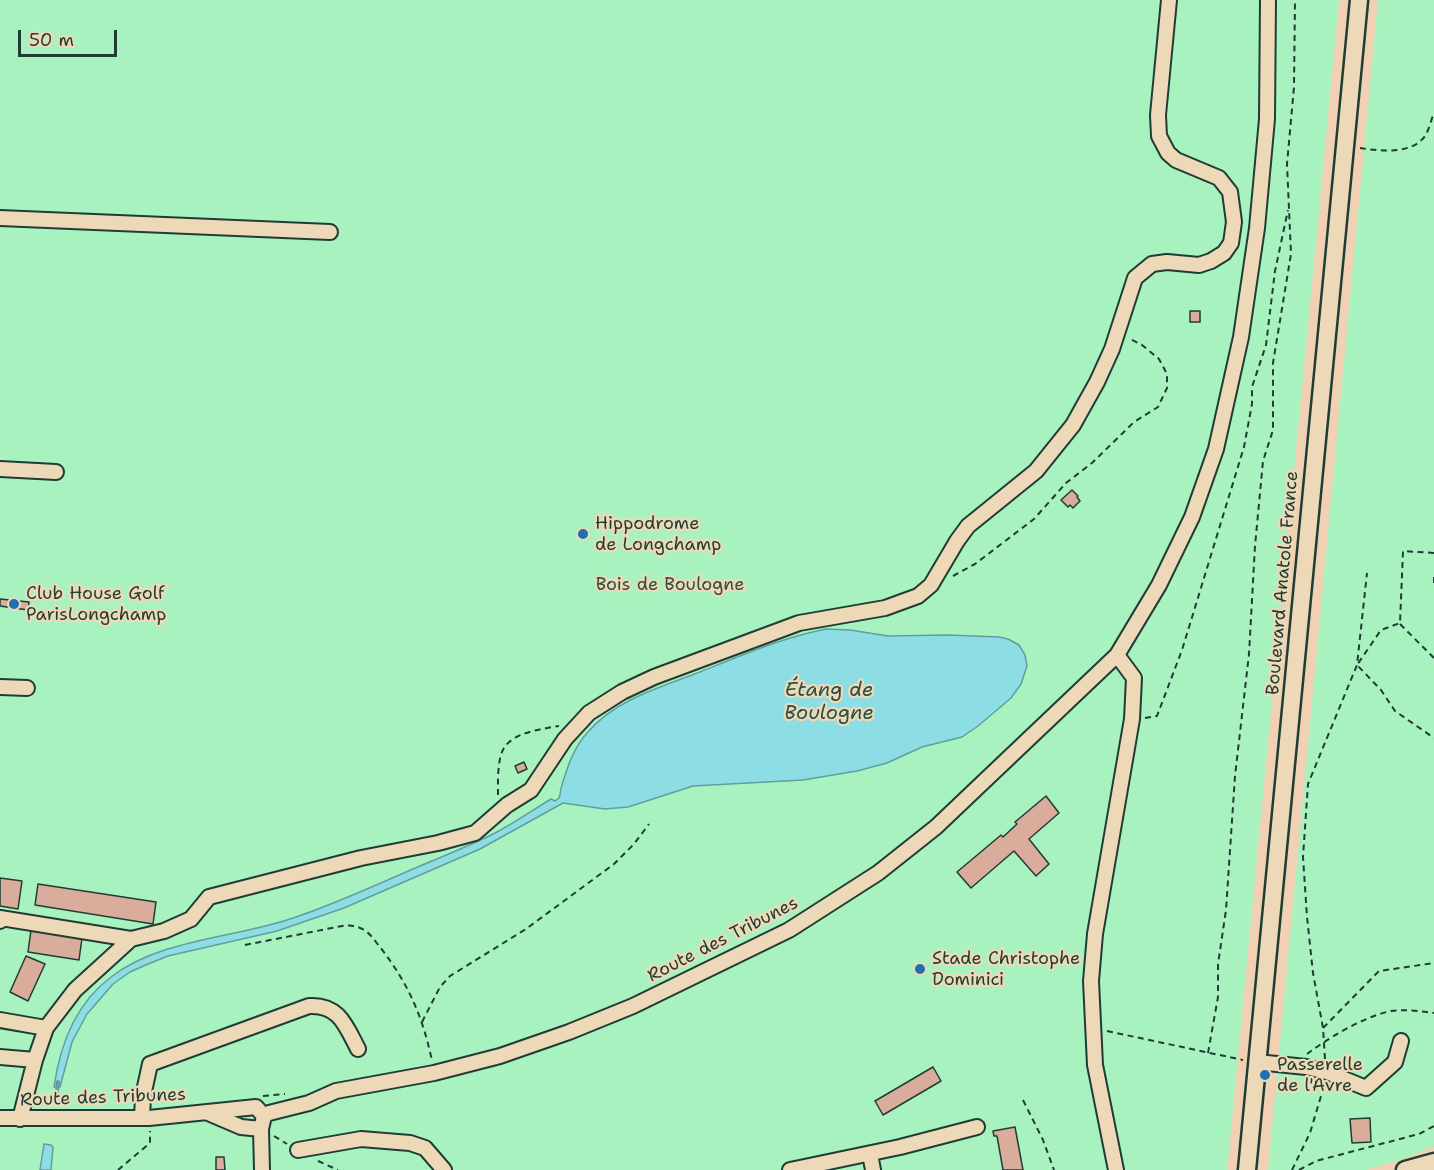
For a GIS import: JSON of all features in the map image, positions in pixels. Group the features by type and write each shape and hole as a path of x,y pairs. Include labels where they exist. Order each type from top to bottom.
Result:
{"main road":[{"name":"Boulevard Anatole France","path":"1247,1170 1359,0"},
{"path":"1405,1170 1434,1162"},
{"path":"1430,1170 1434,1168"}],"street":[{"path":"0,919 131,939 164,931 191,919 209,897 475,833 498,813 531,790 565,739 589,712 614,697 654,677 799,624 885,608 918,596 935,580 968,526 1036,471 1065,436 1097,382 1112,350 1132,284 1143,271 1152,264 1167,262 1199,265 1224,253 1231,243 1234,213 1230,192 1219,178 1176,160 1168,153 1159,136 1158,115 1169,0"},
{"name":"Route des Tribunes","path":"205,1108 241,1127 262,1122 269,1113 309,1103 336,1091 434,1073 500,1056 580,1028 633,1006 789,930 878,873 936,827 1117,655 1159,585 1191,516 1216,449 1241,337 1257,228 1267,119 1268,0"},
{"path":"0,218 330,232"},
{"path":"0,469 56,472"},
{"path":"1116,1170 1095,1065 1091,981 1095,934 1132,719 1134,678 1117,655"},
{"path":"0,687 27,688"},
{"path":"20,1119 46,1028 75,990 131,939"},
{"path":"146,1118 143,1096 150,1064 309,1006 328,1007 335,1012 358,1049"},
{"path":"0,1020 46,1028"},
{"path":"1257,1062 1306,1066 1366,1088 1395,1062 1401,1041"},
{"path":"0,1057 35,1060"},
{"name":"Route des Tribunes","path":"0,1118 146,1118 205,1108 256,1107 262,1122"},
{"path":"262,1122 262,1170"},
{"path":"790,1170 870,1154 977,1128"},
{"path":"298,1150 361,1139 410,1143 425,1148 444,1170"},
{"path":"870,1154 873,1170"}],"path":[{"path":"1208,1053 1218,997 1218,964 1228,887 1235,776 1249,654 1263,461 1273,430 1273,363 1291,254 1287,164 1294,87 1295,0"},
{"path":"1345,145 1391,150 1407,148 1424,137 1434,113"},
{"path":"1132,719 1157,717 1206,578 1244,447 1252,404 1252,387 1266,345 1275,271 1289,207"},
{"path":"953,576 975,564 1034,519 1066,483 1092,463 1134,422 1158,407 1167,387 1167,374 1159,359 1142,345 1117,332"},
{"path":"1434,553 1403,551 1400,623 1434,658"},
{"path":"1367,573 1358,665 1381,690 1395,711 1433,738 1434,733"},
{"path":"1434,576 1434,585"},
{"path":"1292,1170 1310,1133 1327,1072 1323,1028 1313,973 1303,857 1308,784 1358,665 1381,630 1400,623"},
{"path":"498,813 498,773 503,749 515,738 542,729 579,724"},
{"path":"422,1022 430,1003 450,976 526,929 614,864 634,844 649,824"},
{"path":"245,945 346,925 361,928 370,935 387,957 411,993 422,1022 434,1073"},
{"path":"1323,1028 1379,971 1434,963"},
{"path":"1292,1066 1323,1042 1349,1027 1391,1011 1434,1013"},
{"path":"1093,1028 1257,1062"},
{"path":"262,1096 295,1094"},
{"path":"1023,1100 1043,1140 1054,1170"},
{"path":"118,1170 150,1143 146,1118"},
{"path":"1299,1170 1316,1161 1419,1134 1434,1126"}],"green space":[{"name":"Bois de Boulogne","path":"0,0 1339,0 1227,1170 0,1170"},
{"path":"1378,0 1434,0 1434,1146 1366,1170 1268,1170"}],"water":[{"name":"Étang de Boulogne","path":"826,629 888,636 999,637 1019,645 1025,655 1027,666 1021,684 1011,698 978,726 962,737 922,747 887,763 857,771 803,780 693,786 628,807 605,809 563,803 480,849 344,908 277,931 168,956 148,964 130,972 113,984 87,1014 72,1042 60,1087 54,1087 65,1040 79,1012 98,988 130,965 173,947 265,926 329,905 485,838 551,799 555,801 559,798 569,763 579,744 599,721 626,702 746,653 793,637"},
{"path":"44,1144 53,1147 51,1170 40,1170"}],"building":[{"path":"1190,311 1200,311 1200,322 1190,322"},
{"path":"1072,490 1080,501 1073,508 1070,505 1068,507 1061,500"},
{"name":"Club House Golf ParisLongchamp","path":"0,599 29,602 28,610 0,606"},
{"path":"524,762 527,769 518,773 515,766"},
{"path":"1046,796 1059,813 1029,839 1049,864 1036,876 1014,851 971,888 957,872 1001,835 1003,837 1017,824 1015,822"},
{"path":"0,878 22,881 18,909 0,906"},
{"path":"38,884 156,902 153,924 35,905"},
{"path":"31,930 82,938 79,960 28,952"},
{"path":"26,956 45,964 28,1001 10,992"},
{"path":"933,1067 941,1081 883,1115 875,1101"},
{"path":"1370,1118 1371,1142 1352,1143 1350,1119"},
{"path":"1015,1127 1023,1170 1003,1170 997,1136 994,1136 993,1131"},
{"path":"216,1157 224,1157 225,1170 216,1170"}],"waterway":[{"path":"56,1099 58,1082"}],"place":[{"name":"Hippodrome de Longchamp","path":"583,534"},
{"name":"Club House Golf ParisLongchamp","path":"14,604"},
{"name":"Stade Christophe Dominici","path":"920,969"},
{"name":"Passerelle de l'Avre","path":"1265,1075"}]}
